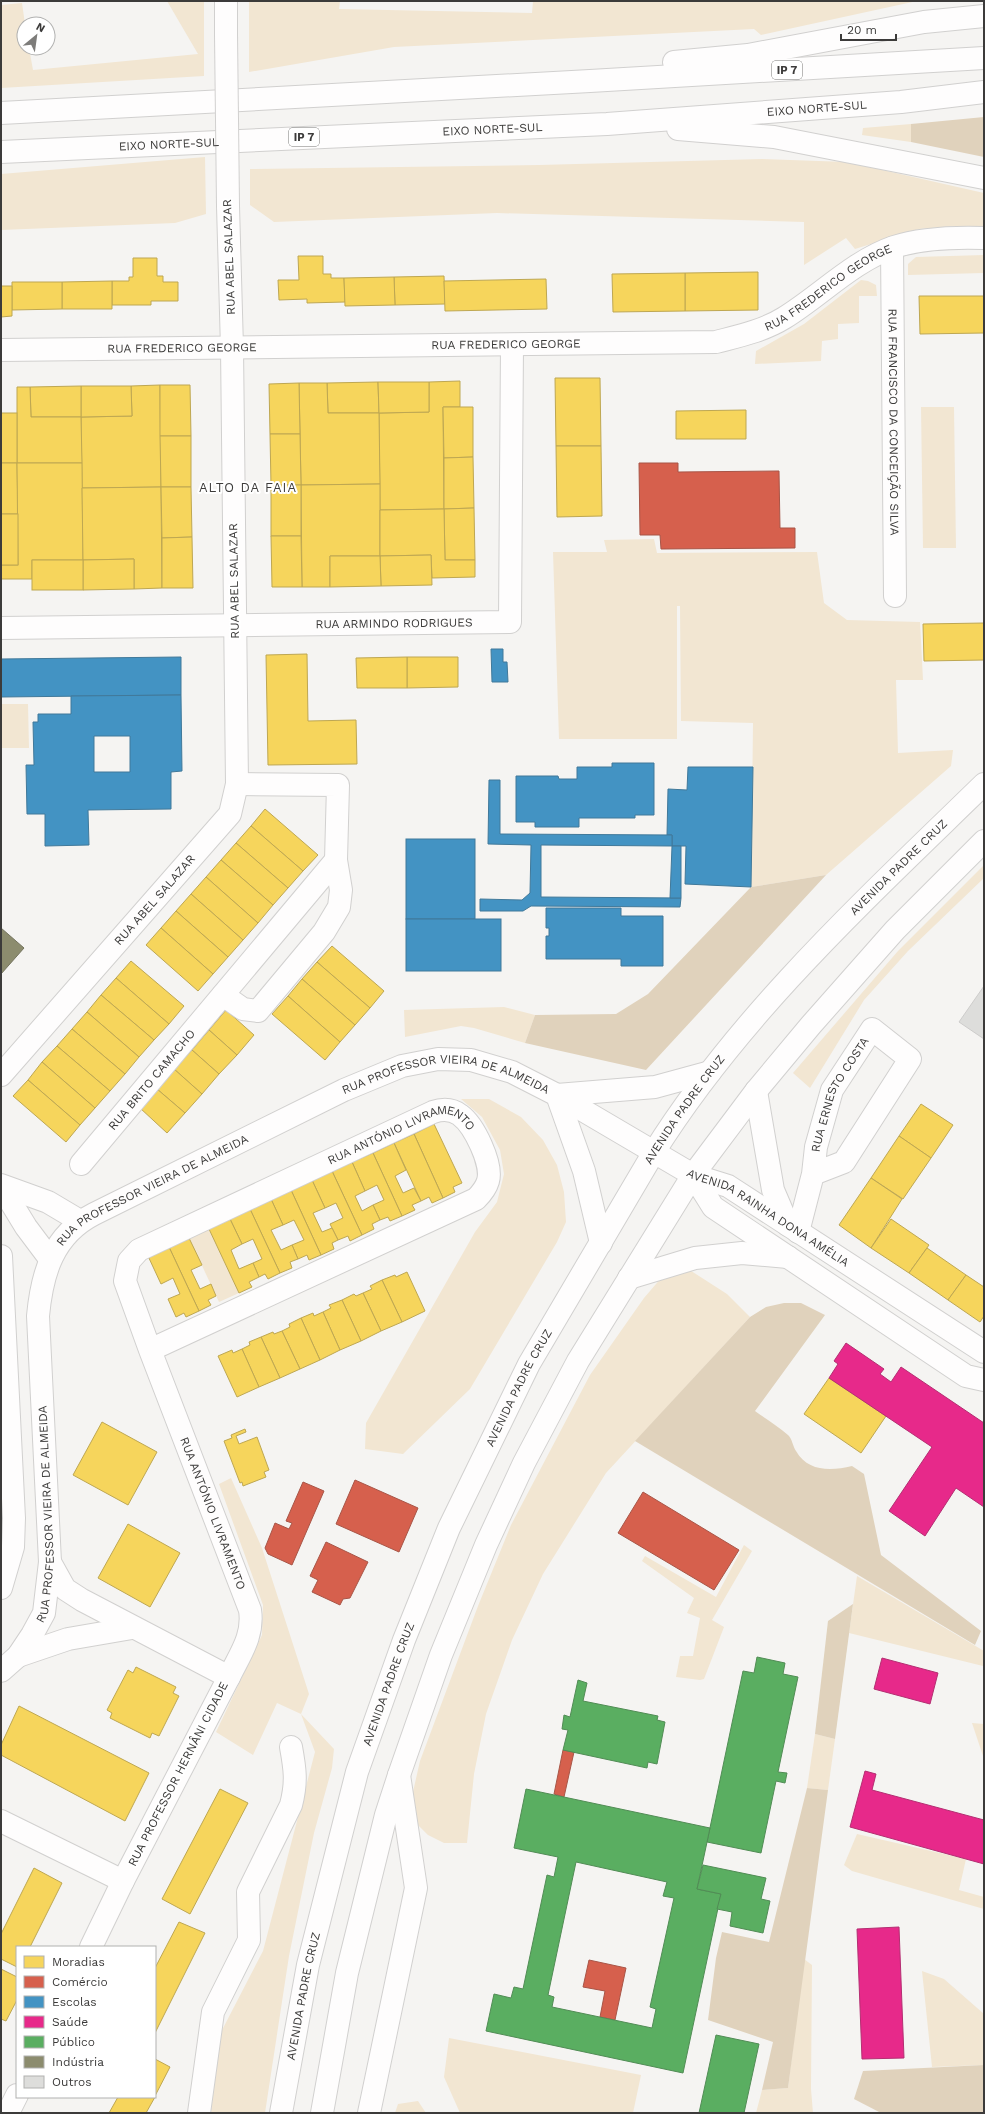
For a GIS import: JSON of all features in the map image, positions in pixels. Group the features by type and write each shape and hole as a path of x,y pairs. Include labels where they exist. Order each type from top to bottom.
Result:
{"main road":[{"name":"RUA ABEL SALAZAR","path":"1,1075 230,814 237,784 226,1"},
{"path":"590,81 630,66 748,55 924,22 984,16"},
{"name":"IP 7","path":"1,113 984,58"},
{"name":"EIXO NORTE-SUL","path":"1,152 607,124 901,102 984,92"},
{"path":"607,124 774,137 984,178"},
{"name":"RUA FREDERICO GEORGE","path":"1,350 716,342 752,333 784,318 858,266 892,248 926,240 984,238"},
{"name":"RUA FRANCISCO DA CONCEIÇÃO SILVA","path":"892,248 895,596"},
{"name":"RUA ARMINDO RODRIGUES","path":"1,628 510,622 512,345"},
{"path":"223,995 243,1009 258,1011 334,917 341,898 336,860 338,785 237,784"},
{"name":"AVENIDA PADRE CRUZ","path":"282,2113 308,1965 357,1772 404,1640 448,1528 525,1370 675,1118 710,1072 777,994 866,899 984,784"},
{"path":"322,2113 347,1973 386,1815 441,1655 486,1544 524,1463 578,1361 693,1175 756,1091 895,930 984,841"},
{"name":"RUA BRITO CAMACHO","path":"81,1164 336,860"},
{"name":"RUA ERNESTO COSTA","path":"793,1228 813,1174 816,1146 832,1090 872,1029 910,1059 844,1162 813,1174"},
{"name":"RUA PROFESSOR VIEIRA DE ALMEIDA","path":"1,1671 18,1656 44,1613 50,1562 38,1316 41,1287 50,1259 63,1238 80,1221 344,1090 402,1066 438,1059 471,1060 512,1072 557,1095 693,1175"},
{"path":"601,1243 584,1171 557,1095 655,1087 710,1072"},
{"path":"756,1091 773,1190 793,1228"},
{"name":"RUA ANTÓNIO LIVRAMENTO","path":"150,1350 476,1199 486,1187 489,1174 487,1160 471,1127 459,1114 452,1111 445,1110 433,1112 139,1250 129,1261 126,1268 125,1282 150,1350 250,1610 252,1624 249,1638 229,1677"},
{"name":"AVENIDA RAINHA DONA AMÉLIA","path":"693,1175 728,1186 984,1352"},
{"name":"AVENIDA RAINHA DONA AMÉLIA","path":"693,1175 713,1207 966,1376 984,1380"},
{"path":"1,1185 48,1202 80,1221"},
{"path":"1,1185 26,1226 50,1259"},
{"path":"629,1278 695,1258 742,1254 788,1257"},
{"path":"1,1256 14,1518 13,1547 1,1588"},
{"name":"RUA PROFESSOR HERNÂNI CIDADE","path":"50,1562 65,1589 132,1628 229,1677 123,1881 91,1946"},
{"path":"18,1656 68,1639 132,1628"},
{"path":"199,2113 212,2012 249,1940 248,1892 291,1805 295,1790 296,1776 291,1747"},
{"path":"369,2113 416,1888 399,1775"},
{"path":"1,1821 123,1881"},
{"path":"8,2113 16,2097"}],"shaded area":[{"path":"167,1 204,1 204,76 1,88 1,5 22,3 24,16 16,16 16,56 30,56 33,70 198,54"},
{"path":"249,1 340,1 339,9 532,13 533,1 917,1 761,35 754,29 394,47 249,72"},
{"path":"984,117 984,157 911,142 911,124"},
{"path":"911,124 911,142 862,135 863,128"},
{"path":"205,157 206,214 175,223 1,230 1,174"},
{"path":"762,159 847,162 984,193 984,228 956,226 919,229 855,249 846,238 804,265 804,222 497,213 274,222 250,205 250,169 539,165"},
{"path":"984,255 984,273 908,275 908,264 916,257"},
{"path":"861,280 868,281 876,285 877,296 859,296 859,323 838,324 838,339 822,341 821,361 755,364 756,351 804,324"},
{"path":"921,407 954,407 956,548 923,548"},
{"path":"654,539 657,553 817,552 824,603 847,620 920,622 923,680 896,680 898,753 953,750 951,766 826,875 751,887 753,723 681,721 680,606 677,606 677,739 559,739 553,552 607,552 604,540"},
{"path":"1,704 28,704 29,748 1,748"},
{"path":"984,865 984,878 908,951 864,1000 810,1088 793,1073 898,951"},
{"path":"826,875 646,1070 525,1043 535,1015 616,1014 648,994 751,887"},
{"path":"504,1007 535,1015 525,1043 474,1028 461,1026 405,1037 404,1010"},
{"path":"461,1099 489,1099 521,1117 543,1140 557,1165 564,1192 566,1222 557,1242 470,1389 403,1454 365,1449 366,1423 475,1232 497,1202 504,1174 500,1150 482,1117"},
{"path":"209,1229 239,1293 219,1302 189,1238"},
{"path":"685,1267 727,1294 750,1317 606,1473 543,1574 512,1640 486,1714 474,1774 467,1843 444,1843 428,1835 415,1822 410,1805 420,1761 478,1606 511,1525 590,1375 644,1298 662,1277"},
{"path":"784,1303 801,1303 825,1315 755,1411 791,1438 796,1451 807,1463 813,1466 828,1469 852,1466 864,1474 881,1555 981,1631 975,1645 635,1441 750,1317 766,1307"},
{"path":"231,1478 262,1548 309,1694 301,1714 277,1703 253,1755 216,1732 262,1635 263,1605 219,1484"},
{"path":"744,1545 752,1551 712,1620 724,1627 704,1679 700,1680 676,1677 680,1656 693,1656 700,1618 687,1613 694,1598 642,1561 645,1556 716,1597"},
{"path":"857,1576 984,1651 984,1670 983,1666 849,1633"},
{"path":"853,1604 835,1739 815,1734 828,1621"},
{"path":"301,1714 334,1749 332,1768 314,1833 289,1956 265,2113 211,2113 220,2034 263,1951 315,1752"},
{"path":"972,1723 984,1724 984,1759"},
{"path":"815,1734 835,1739 828,1790 807,1788"},
{"path":"807,1788 828,1790 788,2088 762,2090 773,2042 708,2020 716,1958 722,1932 769,1942"},
{"path":"857,1834 966,1859 959,1890 984,1897 984,1909 852,1871 844,1865"},
{"path":"804,1959 812,1965 811,2089 813,2113 756,2113 762,2090 788,2088"},
{"path":"922,1971 944,1979 984,2014 984,2065 932,2067"},
{"path":"449,2038 641,2075 633,2113 460,2113 444,2077"},
{"path":"984,2065 984,2113 881,2113 854,2099 863,2071"},
{"path":"418,2101 426,2113 395,2113 398,2104"}],"building: Moradias":[{"path":"298,256 323,256 323,274 331,274 331,278 344,278 345,302 307,303 307,299 279,300 278,280 299,280"},
{"path":"133,258 157,258 157,276 163,276 163,282 178,282 178,301 151,301 151,305 112,305 112,281 129,281 129,277 133,277"},
{"path":"758,272 758,310 685,311 685,273"},
{"path":"685,273 685,311 613,312 612,274"},
{"path":"444,276 445,304 395,305 394,277"},
{"path":"394,277 395,305 345,306 344,278"},
{"path":"546,279 547,309 445,311 444,281"},
{"path":"112,281 112,309 62,309 62,282"},
{"path":"12,282 62,282 62,309 12,310"},
{"path":"1,286 12,286 12,316 1,317"},
{"path":"919,296 984,296 984,333 920,334"},
{"path":"555,378 600,378 601,446 556,446"},
{"path":"460,381 460,407 443,407 444,509 380,510 379,413 429,412 429,382"},
{"path":"378,382 379,413 328,413 327,383"},
{"path":"378,382 429,382 429,412 379,413"},
{"path":"299,383 327,383 328,413 379,413 380,484 301,485"},
{"path":"299,383 300,434 270,434 269,384"},
{"path":"160,385 161,487 82,488 81,417 132,416 131,386"},
{"path":"160,385 190,385 191,436 160,436"},
{"path":"81,386 131,386 132,416 81,417"},
{"path":"81,386 81,417 31,417 30,387"},
{"path":"17,387 30,387 31,417 81,417 82,463 17,463"},
{"path":"443,407 473,407 473,457 444,458"},
{"path":"746,410 746,439 676,439 676,411"},
{"path":"1,413 17,413 17,463 1,463"},
{"path":"270,434 300,434 301,485 271,485"},
{"path":"160,436 191,436 191,487 161,487"},
{"path":"556,446 601,446 602,516 557,517"},
{"path":"473,457 474,508 444,509 444,458"},
{"path":"1,463 17,463 18,514 1,514"},
{"path":"17,463 82,463 83,560 32,560 32,579 1,579 1,565 18,565"},
{"path":"380,484 380,556 330,556 330,587 302,587 301,485"},
{"path":"271,485 301,485 301,536 271,536"},
{"path":"161,487 162,588 134,589 134,559 83,560 82,488"},
{"path":"161,487 191,487 192,537 162,538"},
{"path":"474,508 475,560 445,560 444,509"},
{"path":"444,509 445,560 475,560 475,577 432,578 431,555 380,556 380,510"},
{"path":"1,514 18,514 18,565 1,565"},
{"path":"271,536 301,536 302,587 272,587"},
{"path":"192,537 193,588 162,588 162,538"},
{"path":"431,555 432,585 381,586 380,556"},
{"path":"330,556 380,556 381,586 330,587"},
{"path":"134,559 134,589 83,590 83,560"},
{"path":"32,560 83,560 83,590 32,590"},
{"path":"984,623 984,660 924,661 923,624"},
{"path":"307,654 308,721 356,720 357,764 268,765 266,655"},
{"path":"407,657 458,657 458,687 407,688"},
{"path":"407,657 407,688 357,688 356,658"},
{"path":"265,809 318,855 303,871 251,826"},
{"path":"251,826 303,871 288,888 236,843"},
{"path":"236,843 288,888 273,905 221,860"},
{"path":"221,860 273,905 258,923 206,877"},
{"path":"206,877 258,923 243,940 191,894"},
{"path":"191,894 243,940 228,957 176,911"},
{"path":"176,911 228,957 213,974 161,928"},
{"path":"161,928 213,974 198,991 146,945"},
{"path":"332,946 384,991 370,1008 317,962"},
{"path":"131,961 184,1006 169,1024 116,978"},
{"path":"317,962 370,1008 355,1025 302,979"},
{"path":"116,978 169,1024 154,1040 101,995"},
{"path":"302,979 355,1025 340,1042 288,996"},
{"path":"101,995 154,1040 139,1057 87,1012"},
{"path":"288,996 340,1042 325,1060 272,1014"},
{"path":"226,1010 254,1035 237,1055 209,1030"},
{"path":"87,1012 139,1057 125,1074 72,1029"},
{"path":"72,1029 125,1074 110,1091 57,1046"},
{"path":"209,1030 237,1055 219,1074 192,1050"},
{"path":"57,1046 110,1091 95,1108 42,1062"},
{"path":"192,1050 219,1074 202,1094 174,1069"},
{"path":"42,1062 95,1108 80,1125 28,1080"},
{"path":"174,1069 202,1094 185,1113 157,1089"},
{"path":"28,1080 80,1125 66,1142 13,1096"},
{"path":"157,1089 185,1113 167,1133 140,1108"},
{"path":"921,1104 953,1125 931,1158 899,1136"},
{"path":"434,1124 462,1183 453,1187 455,1192 443,1198 414,1134"},
{"path":"414,1134 443,1198 432,1203 429,1197 421,1201 394,1143"},
{"path":"899,1136 931,1158 903,1199 871,1178"},
{"path":"394,1143 406,1170 395,1176 403,1193 414,1188 421,1201 412,1205 415,1210 402,1216 373,1153"},
{"path":"373,1153 402,1216 390,1221 388,1217 380,1220 373,1205 384,1200 377,1185 365,1191 352,1162"},
{"path":"352,1162 365,1191 355,1196 362,1211 373,1205 380,1220 372,1224 374,1229 362,1235 332,1171"},
{"path":"332,1171 362,1235 350,1241 348,1236 338,1240 330,1224 343,1218 336,1203 325,1208 312,1180"},
{"path":"871,1178 902,1199 871,1248 839,1225"},
{"path":"312,1180 325,1208 313,1213 322,1232 332,1228 338,1240 332,1243 334,1249 321,1255 291,1190"},
{"path":"291,1190 321,1255 309,1260 307,1255 298,1259 292,1245 304,1240 294,1220 283,1225 271,1199"},
{"path":"271,1199 283,1225 271,1230 281,1250 292,1245 298,1259 290,1262 292,1268 280,1273 250,1209"},
{"path":"250,1209 280,1273 268,1279 265,1274 259,1277 253,1263 262,1259 253,1239 242,1244 230,1219"},
{"path":"230,1219 242,1244 231,1250 239,1269 253,1263 259,1277 249,1282 252,1287 239,1293 209,1229"},
{"path":"891,1219 929,1245 909,1273 871,1248"},
{"path":"189,1238 202,1265 191,1270 200,1289 211,1284 216,1296 208,1300 211,1305 199,1311 169,1247"},
{"path":"169,1247 199,1311 186,1317 184,1313 176,1317 168,1299 180,1294 173,1278 161,1284 148,1256"},
{"path":"927,1248 966,1275 948,1300 909,1273"},
{"path":"407,1272 425,1311 402,1322 382,1280 395,1275 396,1277"},
{"path":"966,1275 984,1287 984,1316 980,1322 948,1300"},
{"path":"382,1280 402,1322 381,1331 363,1293 372,1289 370,1286"},
{"path":"363,1293 381,1331 361,1341 342,1300 354,1294 356,1296"},
{"path":"342,1300 361,1341 340,1350 323,1312 331,1308 329,1305"},
{"path":"323,1312 340,1350 320,1360 301,1318 313,1313 314,1316"},
{"path":"301,1318 320,1360 300,1369 282,1331 290,1327 289,1324"},
{"path":"282,1331 300,1369 280,1378 261,1337 273,1332 274,1334"},
{"path":"261,1337 280,1378 259,1387 242,1349 250,1345 249,1342"},
{"path":"242,1349 259,1387 237,1397 218,1356 232,1350 233,1353"},
{"path":"829,1378 886,1416 861,1453 804,1414"},
{"path":"102,1422 157,1452 128,1505 73,1475"},
{"path":"245,1429 246,1432 236,1436 239,1444 257,1437 269,1470 264,1472 266,1477 243,1486 242,1482 240,1483 224,1441 232,1438 231,1435"},
{"path":"128,1524 180,1553 150,1607 98,1578"},
{"path":"136,1667 176,1687 173,1693 179,1696 159,1736 152,1733 150,1738 110,1718 112,1713 107,1710 128,1670 133,1673"},
{"path":"19,1706 149,1773 125,1821 1,1755 1,1745"},
{"path":"220,1789 248,1803 190,1914 162,1899"},
{"path":"34,1868 62,1883 30,1946 16,1946 16,1966 1,1959 1,1934"},
{"path":"179,1922 205,1933 156,2031 156,1966"},
{"path":"1,1969 16,1976 16,2002 6,2021 1,2019"},
{"path":"156,2060 170,2067 156,2094"},
{"path":"117,2098 154,2098 146,2113 109,2113"}],"building: Comércio":[{"path":"639,463 678,463 678,472 779,471 780,528 795,528 795,548 661,549 660,535 640,535"},
{"path":"355,1480 418,1508 399,1552 336,1524"},
{"path":"303,1482 324,1491 292,1565 268,1554 265,1548 275,1523 289,1529 292,1523 286,1521"},
{"path":"643,1492 739,1550 714,1590 618,1533"},
{"path":"326,1542 368,1562 350,1598 343,1599 340,1605 312,1592 318,1580 310,1576"},
{"path":"563,1750 574,1752 564,1797 554,1794"},
{"path":"589,1960 626,1968 615,2020 600,2017 605,1991 583,1987"}],"building: Escolas":[{"path":"491,649 503,649 503,662 507,662 508,682 492,682"},
{"path":"181,657 181,695 1,697 1,659"},
{"path":"181,695 182,771 171,772 171,809 88,810 89,845 45,846 45,814 27,814 26,765 34,765 33,722 38,722 38,714 71,714 71,696","holes":["94,736 130,736 130,772 94,772"]},
{"path":"612,763 654,763 654,815 635,815 635,818 579,818 579,827 535,827 535,822 516,822 516,776 558,776 559,779 577,779 577,767 612,767"},
{"path":"688,767 753,767 751,887 685,884 686,846 672,846 672,835 667,835 668,789 687,790"},
{"path":"489,780 500,780 500,834 672,835 672,846 541,845 541,897 681,898 680,907 531,906 523,911 480,911 480,899 522,900 530,893 531,845 488,844"},
{"path":"406,839 475,839 475,919 406,919"},
{"path":"672,846 681,846 681,898 670,898"},
{"path":"546,908 621,908 621,916 663,916 663,966 621,966 621,959 546,959 546,936 549,936 549,928 546,928"},
{"path":"406,919 501,919 501,971 406,971"}],"building: Saúde":[{"path":"846,1343 884,1369 880,1374 891,1382 901,1367 984,1423 984,1507 956,1488 925,1536 889,1511 932,1447 829,1378 838,1364 834,1361"},
{"path":"882,1658 938,1673 930,1704 874,1689"},
{"path":"865,1771 876,1774 872,1790 984,1820 984,1864 850,1827"},
{"path":"899,1927 904,2058 862,2059 857,1929"}],"building: Público":[{"path":"757,1657 785,1663 783,1674 798,1677 778,1772 787,1773 785,1783 776,1781 761,1853 707,1842 743,1671 754,1673"},
{"path":"578,1680 587,1683 583,1701 658,1716 657,1720 665,1722 657,1764 648,1762 647,1768 563,1750 568,1730 562,1729 564,1715 570,1717"},
{"path":"526,1789 710,1828 697,1889 721,1894 683,2073 486,2031 494,1994 511,1998 514,1987 523,1989 547,1875 554,1877 558,1857 514,1848","holes":["576,1862 667,1882 663,1896 674,1898 650,2007 656,2009 652,2028 552,2007 554,1997 548,1995"]},
{"path":"703,1865 766,1878 761,1899 770,1901 763,1933 730,1926 732,1912 717,1909 721,1894 697,1889"},
{"path":"716,2035 759,2044 744,2113 699,2113"}],"building: Indústria":[{"path":"1,928 24,948 1,974"}],"building: Outros":[{"path":"984,986 984,1039 959,1022"}],"district":[{"name":"ALTO DA FAIA","path":"248,487"}]}
